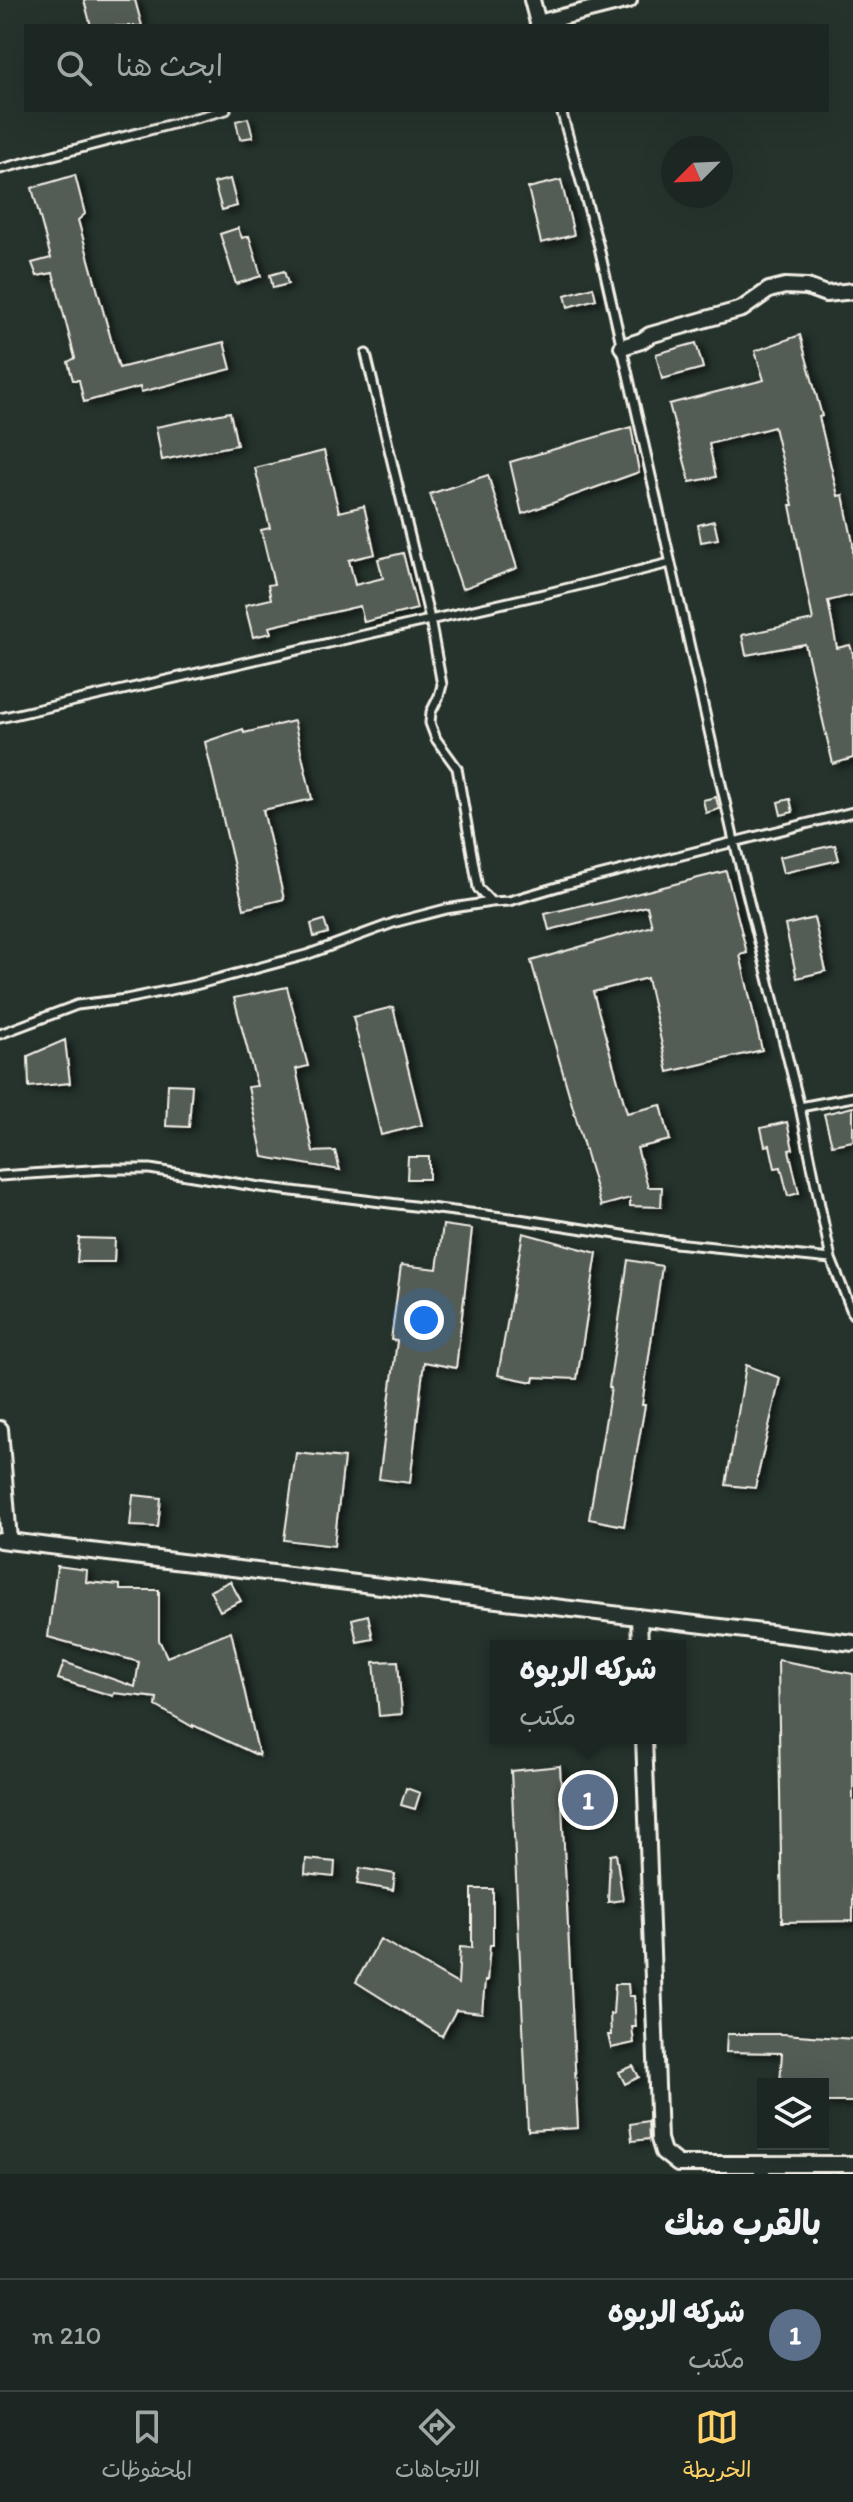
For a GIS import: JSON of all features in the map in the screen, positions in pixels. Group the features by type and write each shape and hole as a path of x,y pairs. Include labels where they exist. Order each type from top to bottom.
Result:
{"street":[{"path":"532,0 535,24"},
{"path":"539,24 629,0"},
{"path":"622,347 650,335 742,309 769,290 785,286 807,287 826,294 853,291"},
{"path":"0,1429 5,1540 853,1643"},
{"path":"639,1617 640,1640"},
{"path":"644,1744 659,2139 663,2152 678,2164 762,2169 853,2164"}],"lane":[{"path":"0,169 218,112"},
{"path":"562,112 599,247 734,841 800,1107 831,1259 853,1314"},
{"path":"366,354 430,619 442,685 431,712 431,732 457,768 478,888 491,902"},
{"path":"0,718 670,563"},
{"path":"0,1034 77,1005 195,985 306,955 396,922 446,909 509,901 853,812"},
{"path":"800,1107 853,1097"},
{"path":"0,1176 150,1169 260,1187 519,1219 675,1243 831,1259"}],"building":[{"path":"84,0 135,0 141,24 90,24"},
{"path":"248,118 253,137 240,139 236,121"},
{"path":"75,175 85,214 78,220 119,368 224,342 231,369 141,392 140,387 84,402 79,380 73,380 68,362 75,358 53,273 37,276 32,263 51,258 32,188"},
{"path":"230,179 237,206 222,210 214,183"},
{"path":"561,180 574,235 541,243 528,188"},
{"path":"238,228 242,238 249,236 261,276 236,284 220,234"},
{"path":"284,271 288,284 273,288 270,275"},
{"path":"593,287 596,299 568,307 565,295"},
{"path":"800,335 822,416 819,417 838,496 843,495 853,543 853,595 828,601 837,648 850,645 853,654 853,758 833,764 805,644 746,655 742,635 813,620 790,505 793,505 774,427 709,444 716,477 690,482 669,404 764,380 755,351"},
{"path":"696,343 703,368 662,379 656,354"},
{"path":"230,412 237,445 162,460 156,427"},
{"path":"631,427 639,472 522,514 510,462"},
{"path":"324,451 339,512 364,506 375,554 349,560 355,585 383,578 378,559 403,553 417,609 364,622 360,606 269,627 271,633 253,637 245,605 271,599 268,585 274,584 261,530 270,528 255,468"},
{"path":"488,475 517,568 462,589 430,494"},
{"path":"714,521 718,539 701,542 698,525"},
{"path":"294,721 312,799 263,810 284,899 244,909 205,742 243,729 244,733"},
{"path":"716,797 719,809 706,813 703,800"},
{"path":"790,799 793,812 781,815 778,802"},
{"path":"835,845 839,860 783,873 779,857"},
{"path":"726,871 747,953 740,955 762,1050 668,1072 647,978 593,992 627,1113 661,1105 670,1140 637,1148 648,1187 662,1187 661,1207 630,1206 630,1198 601,1206 531,961 652,926 647,906 549,930 545,914"},
{"path":"814,918 826,971 797,978 785,925"},
{"path":"324,920 328,933 314,937 311,924"},
{"path":"287,987 308,1066 296,1069 313,1152 335,1151 340,1170 263,1157 248,1087 257,1086 234,998"},
{"path":"393,1007 422,1125 381,1135 353,1017"},
{"path":"65,1040 70,1083 29,1087 28,1056"},
{"path":"168,1084 192,1085 189,1127 166,1126"},
{"path":"853,1107 853,1141 832,1145 824,1114"},
{"path":"787,1122 793,1149 789,1150 799,1193 788,1196 781,1167 775,1168 770,1145 765,1146 761,1128"},
{"path":"408,1157 429,1157 429,1179 407,1179"},
{"path":"443,1225 472,1229 456,1368 424,1362 410,1483 379,1479 397,1341 391,1340 401,1265 437,1269"},
{"path":"523,1233 597,1253 577,1379 534,1377 533,1382 498,1375"},
{"path":"79,1238 115,1239 114,1262 77,1262"},
{"path":"628,1260 662,1266 642,1405 645,1405 624,1526 589,1519"},
{"path":"746,1365 780,1378 755,1488 726,1485"},
{"path":"296,1453 344,1458 334,1546 284,1540"},
{"path":"133,1495 161,1498 158,1527 130,1526"},
{"path":"57,1566 87,1570 86,1582 120,1585 120,1590 159,1590 159,1640 167,1657 231,1631 259,1756 193,1727 156,1706 157,1698 114,1693 113,1696 58,1679 64,1662 135,1687 139,1662 48,1637"},
{"path":"230,1581 241,1601 220,1611 210,1591"},
{"path":"368,1615 373,1639 357,1642 352,1619"},
{"path":"778,1660 853,1674 853,1921 782,1922"},
{"path":"398,1661 402,1714 379,1716 374,1662"},
{"path":"560,1766 578,2128 528,2131 511,1771"},
{"path":"406,1788 420,1793 415,1809 401,1805"},
{"path":"616,1854 623,1900 608,1902 610,1855"},
{"path":"306,1859 335,1862 334,1877 305,1874"},
{"path":"360,1868 395,1874 393,1890 357,1884"},
{"path":"472,1889 493,1889 493,1945 490,1945 482,2013 456,2010 442,2036 356,1982 380,1939 458,1984 460,1947 472,1948"},
{"path":"615,1984 628,1984 629,1996 634,1996 636,2027 632,2027 634,2043 611,2048 608,2035 611,2035 610,2014 613,2014"},
{"path":"727,2034 853,2039 853,2102 829,2102 829,2078 780,2078 782,2053 726,2052"},
{"path":"633,2066 639,2077 625,2084 619,2072"},
{"path":"648,2121 649,2139 632,2141 630,2124"}],"place":[{"name":"شركه الربوه","path":"588,1800"}]}
